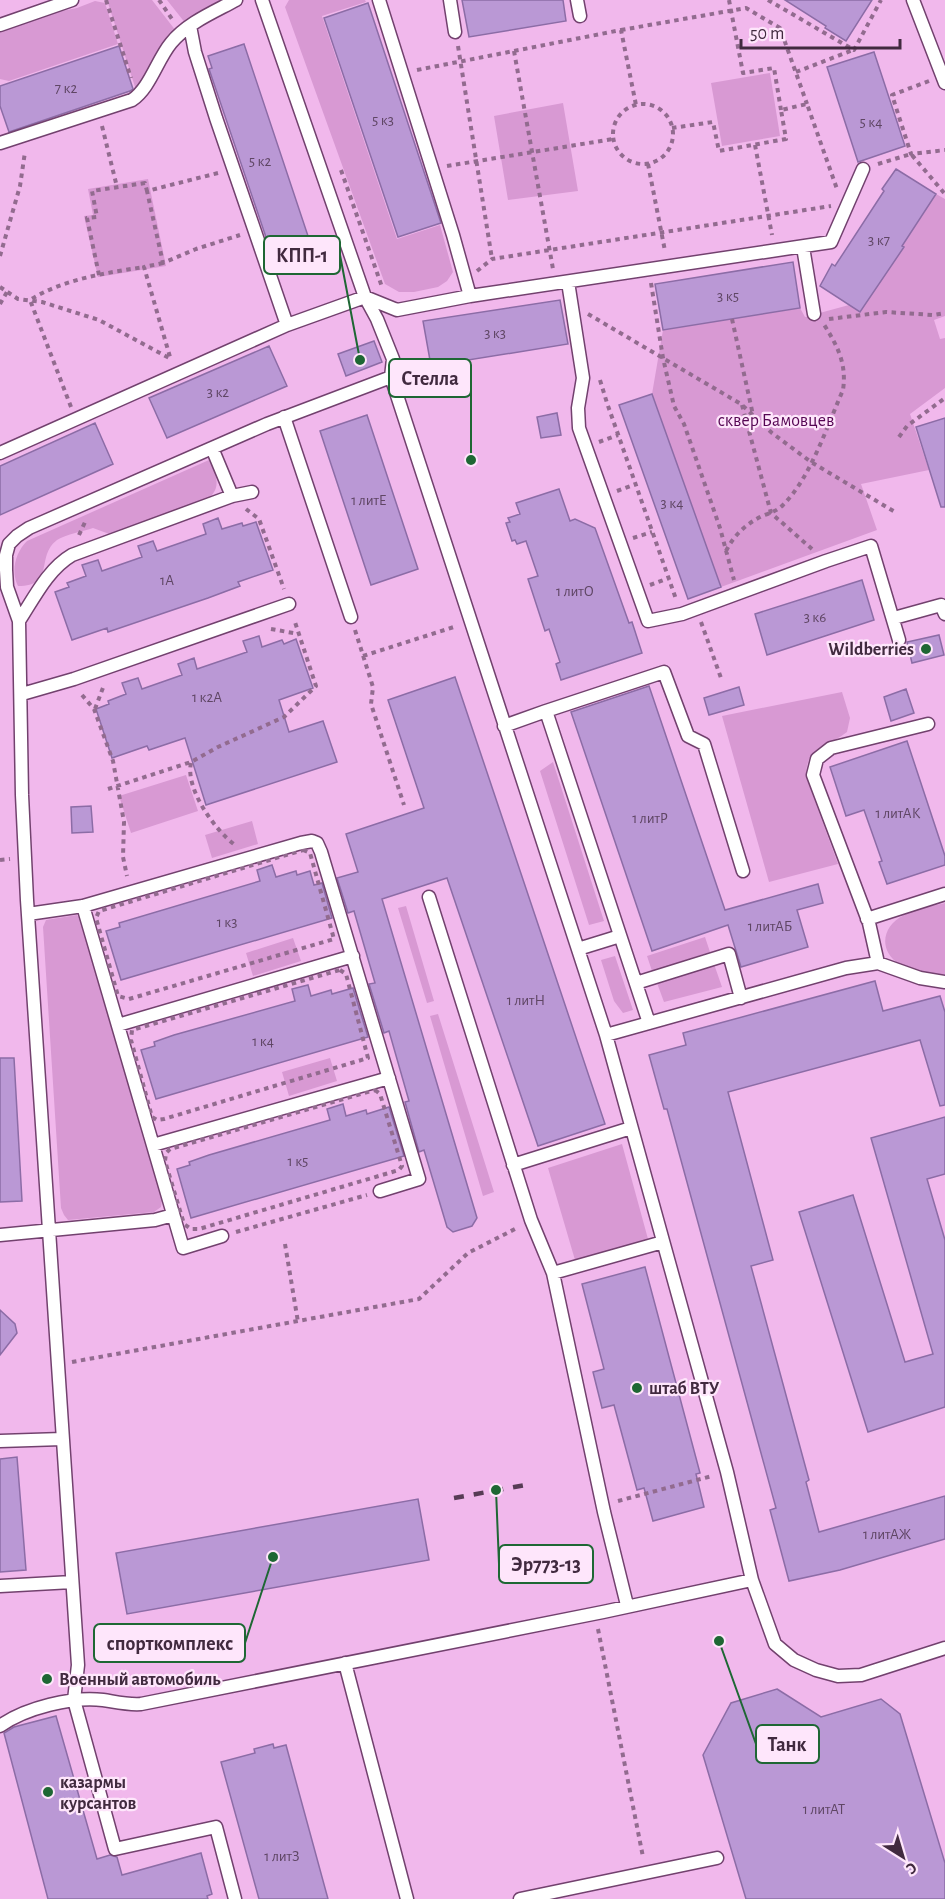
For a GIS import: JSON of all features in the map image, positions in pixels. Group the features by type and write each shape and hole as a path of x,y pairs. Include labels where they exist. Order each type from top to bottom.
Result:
{"lane":[{"path":"0,25 72,0"},
{"path":"0,143 137,96 171,42 185,29 236,0"},
{"path":"262,0 365,297 377,319 393,359 391,376 606,1035 727,1472 752,1580 775,1644 794,1659 816,1670 838,1676 861,1675 945,1648"},
{"path":"379,0 467,280 470,296"},
{"path":"450,0 455,32"},
{"path":"577,0 580,16"},
{"path":"913,0 943,80"},
{"path":"185,29 195,52 287,325"},
{"path":"0,453 287,325 365,297 397,310 470,296 831,242 863,169"},
{"path":"803,246 814,314"},
{"path":"562,283 583,378 578,408 579,428 648,621 682,614 737,592 871,546 899,640"},
{"path":"235,1899 216,1827 115,1849 74,1700 78,1665 28,914 22,795 19,621 7,587 6,555 9,544 29,528 284,417 391,376"},
{"path":"284,417 351,618"},
{"path":"212,448 232,496"},
{"path":"19,621 51,572 61,561 232,496 252,492"},
{"path":"22,694 74,679 289,604"},
{"path":"894,618 944,608"},
{"path":"504,726 664,672 688,736 704,744 743,871"},
{"path":"546,711 649,1023"},
{"path":"878,963 867,919 813,775 817,759 831,748 928,724"},
{"path":"28,914 133,896 256,860 301,843 312,841 317,843 419,1179 380,1191"},
{"path":"867,919 945,894"},
{"path":"429,897 531,1220 554,1273 603,1505 627,1605"},
{"path":"83,906 183,1248 222,1236"},
{"path":"578,949 620,936"},
{"path":"636,983 729,954 741,998"},
{"path":"118,1025 353,956"},
{"path":"606,1035 846,968 878,963 920,978 945,982"},
{"path":"153,1145 389,1078"},
{"path":"513,1165 631,1128"},
{"path":"0,1235 155,1220 173,1215"},
{"path":"554,1273 663,1242"},
{"path":"0,1441 62,1438"},
{"path":"0,1726 24,1713 74,1700 141,1704 752,1580"},
{"path":"0,1586 72,1582"},
{"path":"345,1663 407,1899"},
{"path":"520,1899 717,1858"},
{"path":"581,1886 583,1899"}],"path":[{"path":"106,0 137,96"},
{"path":"159,0 185,29"},
{"path":"672,128 713,122 719,151 786,139 774,68 743,73 729,0"},
{"path":"768,0 854,50"},
{"path":"796,72 854,50 881,0"},
{"path":"402,73 746,8 780,28 839,196 846,205 492,259 467,280"},
{"path":"621,30 636,105"},
{"path":"455,32 492,259"},
{"path":"514,51 550,250 562,283"},
{"path":"943,80 892,95 911,154 945,194"},
{"path":"781,110 807,104"},
{"path":"636,105 654,106 669,119 672,128 670,147 664,155 648,164 629,161 616,148 613,139 613,130 620,114 636,105"},
{"path":"98,111 117,187"},
{"path":"0,256 20,186 29,133"},
{"path":"431,169 613,139"},
{"path":"755,145 775,249"},
{"path":"863,169 911,154 945,150"},
{"path":"648,164 669,267"},
{"path":"147,191 233,170"},
{"path":"99,274 87,218 97,217 92,191 146,183 163,263"},
{"path":"30,300 99,274 163,263 196,249 254,230"},
{"path":"144,267 170,358 177,374"},
{"path":"649,270 663,358 674,406 684,424 737,592"},
{"path":"0,287 18,298 42,302 99,320 170,358"},
{"path":"0,304 7,292"},
{"path":"30,300 75,419"},
{"path":"584,319 582,311 741,404 772,433 811,462 895,512"},
{"path":"726,552 743,528 782,507 790,497 811,462 843,390 845,379 839,350 821,320 886,312 933,315 945,313"},
{"path":"732,319 753,416"},
{"path":"597,369 682,614"},
{"path":"899,437 907,426 945,398"},
{"path":"741,404 771,513 826,561"},
{"path":"72,555 80,531 98,498"},
{"path":"696,608 721,678"},
{"path":"351,618 373,687 371,704 404,805"},
{"path":"363,656 471,621"},
{"path":"94,709 104,684"},
{"path":"82,694 94,709 113,761 124,822 123,857 133,896"},
{"path":"108,789 191,762 191,775 204,812 232,843 256,860"},
{"path":"303,850 308,851 334,935 333,939 129,999 124,999 117,994 96,915 102,909 133,896 256,860 287,855 303,850"},
{"path":"287,855 297,859"},
{"path":"310,869 317,876"},
{"path":"340,970 346,974 369,1057 367,1060 160,1120 153,1117 130,1040 131,1032 138,1028 340,970"},
{"path":"375,1090 380,1094 402,1166 399,1170 375,1178 195,1230 187,1227 183,1221 165,1158 170,1149 375,1090"},
{"path":"222,1236 380,1191"},
{"path":"57,1365 419,1299 468,1253 531,1220"},
{"path":"285,1244 298,1322"},
{"path":"603,1505 727,1472"},
{"path":"597,1624 646,1872"}],"green space":[{"path":"107,0 152,0 176,31 160,50 136,90"},
{"path":"167,0 228,0 186,24"},
{"path":"289,0 365,0 366,2 322,16 397,239 440,225 453,272 447,281 438,287 414,292 399,292 385,284 285,7"},
{"path":"95,1 105,3 118,44 9,81 0,79 0,29"},
{"path":"770,73 780,136 722,146 711,83"},
{"path":"563,103 578,191 508,200 494,116"},
{"path":"148,179 166,266 98,277 84,216 93,215 88,189"},
{"name":"сквер Бамовцев","path":"936,194 945,199 945,316 934,320 940,339 945,338 945,388 910,414 929,470 861,484 877,530 721,587 652,394 663,330 800,308 805,317 849,305 860,311"},
{"path":"209,460 217,483 214,493 204,502 112,535 93,528 60,538 47,554 44,569 37,581 30,585 18,586 14,572 16,561 27,541"},
{"path":"842,692 850,718 847,732 814,752 807,766 806,777 838,864 769,882 722,716"},
{"path":"553,762 604,921 589,925 540,771"},
{"path":"186,775 198,811 131,833 119,796"},
{"path":"252,821 258,844 212,858 205,835"},
{"path":"945,903 945,975 909,969 899,964 892,958 886,945 885,938 891,925 904,915"},
{"path":"406,906 434,1001 427,1003 398,908"},
{"path":"77,915 80,918 104,994 101,995 103,999 105,998 162,1200 161,1207 154,1212 68,1220 61,1208 43,927 46,920"},
{"path":"705,937 710,952 652,971 647,956"},
{"path":"293,938 301,961 253,976 246,953"},
{"path":"615,956 633,1010 623,1013 614,1001 601,960"},
{"path":"714,964 722,987 664,1002 657,983"},
{"path":"438,1014 494,1192 483,1196 430,1016"},
{"path":"330,1058 337,1081 289,1096 282,1072"},
{"path":"622,1144 648,1239 575,1260 548,1168"}],"building":[{"path":"462,0 563,0 566,21 469,37"},
{"path":"785,0 872,0 846,41"},
{"path":"368,3 441,223 398,237 324,18"},
{"path":"244,44 313,251 276,263 209,69 212,68 208,56"},
{"path":"119,46 133,89 9,132 0,106 0,86"},
{"path":"874,52 905,146 858,162 827,67"},
{"path":"896,169 936,194 860,312 820,286 832,264 835,266 884,191 882,189"},
{"path":"793,262 800,308 663,330 655,284"},
{"path":"560,300 568,344 431,366 423,321"},
{"path":"374,341 382,362 346,376 338,354"},
{"path":"269,346 287,386 167,438 149,398"},
{"path":"652,394 721,587 688,599 619,405"},
{"path":"557,413 561,435 541,438 537,417"},
{"path":"367,415 418,569 371,585 320,431"},
{"path":"945,418 945,507 941,507 916,427"},
{"path":"95,423 113,464 0,515 0,466"},
{"path":"559,489 570,521 575,519 595,528 642,653 561,680 556,664 560,662 549,629 545,631 528,579 538,576 526,541 517,544 515,540 512,541 506,523 510,522 508,518 520,514 516,503"},
{"path":"218,518 222,529 242,523 243,526 256,522 273,570 238,582 240,586 208,598 108,632 107,628 72,640 55,592 69,587 67,583 86,576 82,565 98,560 102,571 142,557 138,546 153,541 157,551 206,534 203,524"},
{"path":"862,580 874,620 767,655 755,614"},
{"name":"Wildberries","path":"939,635 944,655 912,663 907,642"},
{"path":"259,636 262,647 282,640 284,644 296,639 313,688 279,700 289,732 323,721 337,762 206,805 185,738 149,750 147,746 112,758 96,709 126,694 122,683 138,678 142,689 182,675 178,664 194,658 197,669 247,652 243,641"},
{"path":"455,677 605,1124 538,1146 447,878 382,899 477,1218 472,1226 453,1232 447,1227 424,1150 419,1152 405,1102 409,1101 389,1031 384,1033 369,984 375,983 354,911 348,913 337,878 358,872 346,834 424,808 388,700"},
{"path":"649,686 725,910 818,884 823,903 797,910 808,947 741,967 728,925 652,951 571,712"},
{"path":"739,687 744,705 709,715 704,698"},
{"path":"906,689 914,713 891,721 884,697"},
{"path":"907,741 945,856 945,865 887,884 879,862 882,861 864,810 846,816 830,767"},
{"path":"91,806 93,832 72,833 71,807"},
{"path":"272,865 276,877 296,871 297,875 310,871 314,885 322,883 332,918 121,980 106,931 120,927 119,923 260,881 257,870"},
{"path":"875,981 883,1011 940,996 945,1012 945,1105 940,1106 920,1040 728,1092 773,1260 751,1266 809,1480 806,1482 819,1532 945,1496 945,1539 840,1570 789,1581 770,1510 776,1508 667,1109 664,1109 649,1055 686,1045 683,1033"},
{"path":"308,985 311,996 331,990 332,994 353,988 368,1037 156,1099 141,1050 155,1046 154,1042 174,1035 295,1001 292,989"},
{"path":"0,1058 14,1058 22,1201 0,1202"},
{"path":"343,1104 346,1116 366,1110 367,1114 389,1107 404,1156 191,1218 177,1169 209,1155 330,1120 327,1109"},
{"path":"945,1117 945,1174 927,1179 945,1240 945,1407 868,1432 799,1212 853,1195 905,1362 933,1354 871,1138"},
{"name":"штаб ВТУ","path":"645,1267 700,1473 696,1474 704,1507 653,1521 644,1488 637,1490 614,1405 602,1408 593,1372 604,1369 582,1284"},
{"path":"0,1310 15,1324 17,1333 0,1355"},
{"path":"17,1457 26,1570 0,1572 0,1459"},
{"path":"418,1499 429,1560 127,1614 116,1553"},
{"path":"777,1689 821,1717 881,1699 900,1714 945,1863 945,1899 746,1899 703,1755 731,1703"},
{"name":"казармы курсантов","path":"56,1716 97,1859 110,1855 117,1857 122,1875 201,1853 212,1894 207,1896 208,1899 48,1899 4,1733 14,1727"},
{"path":"273,1744 274,1748 286,1745 328,1899 259,1899 221,1762 255,1753 254,1749"}],"railway":[{"path":"454,1498 531,1484"}],"place":[{"name":"КПП-1","path":"360,360"},
{"name":"Стелла","path":"471,460"},
{"name":"Wildberries","path":"926,649"},
{"name":"штаб ВТУ","path":"637,1388"},
{"name":"Эр773-13","path":"496,1490"},
{"name":"спорткомплекс","path":"273,1557"},
{"name":"Танк","path":"719,1641"},
{"name":"Военный автомобиль","path":"47,1679"},
{"name":"казармы курсантов","path":"48,1792"}]}
